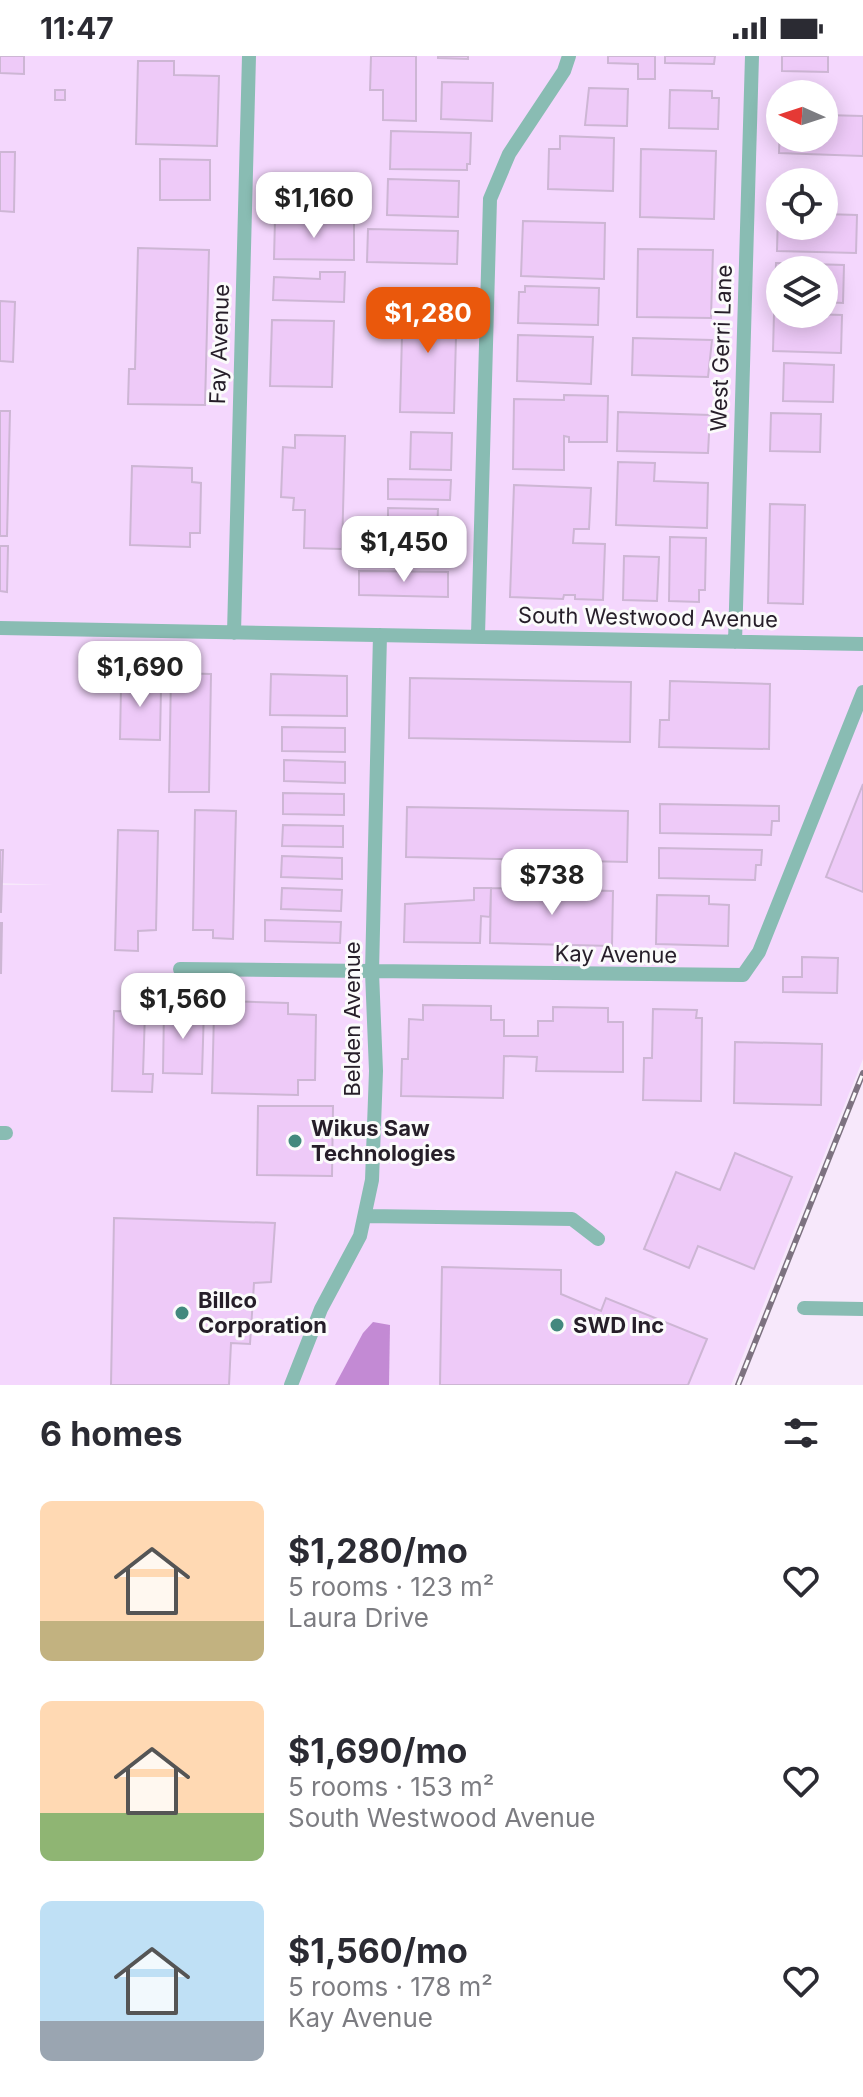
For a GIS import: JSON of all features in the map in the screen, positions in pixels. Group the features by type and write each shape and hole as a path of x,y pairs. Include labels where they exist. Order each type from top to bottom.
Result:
{"street":[{"name":"Fay Avenue","path":"234,633 249,56"},
{"path":"478,635 490,199 509,154 564,71 569,56"},
{"name":"West Gerri Lane","path":"735,642 752,56"},
{"name":"South Westwood Avenue","path":"0,628 863,644"},
{"name":"Belden Avenue","path":"291,1385 321,1309 352,1256 366,1216 372,1180 376,1071 372,972 380,635"},
{"name":"Kay Avenue","path":"180,969 743,975 759,952 863,692"},
{"path":"366,1216 572,1219 598,1239"},
{"path":"804,1308 863,1309"}],"shaded area":[{"path":"0,56 863,56 863,1059 731,1385 0,1385 0,885 53,885 0,883"},
{"path":"373,1322 390,1325 389,1385 335,1385 363,1333"}],"building":[{"path":"0,56 24,56 24,74 0,73"},
{"path":"371,56 416,56 416,121 383,120 383,90 370,90"},
{"path":"468,56 468,59 438,58"},
{"path":"608,56 655,56 655,79 638,79 638,64 608,63"},
{"path":"665,56 715,56 714,64 665,63"},
{"path":"782,56 828,56 828,72 782,71"},
{"path":"138,61 174,61 174,75 219,76 217,146 136,144"},
{"path":"442,82 493,83 492,121 441,119"},
{"path":"589,88 628,89 627,126 585,125"},
{"path":"55,90 65,90 65,100 55,100"},
{"path":"670,90 712,91 712,98 719,98 718,129 669,128"},
{"path":"838,115 863,116 863,156 779,153 838,152"},
{"path":"391,131 471,133 470,164 467,164 467,170 390,169"},
{"path":"560,136 614,138 613,191 548,189 549,149 560,149"},
{"path":"641,149 716,151 714,219 640,217"},
{"path":"0,152 15,152 14,212 0,211"},
{"path":"160,159 210,160 210,200 160,200"},
{"path":"388,179 459,181 458,217 387,215"},
{"path":"838,214 857,215 856,253 777,251 777,240 838,240"},
{"path":"275,219 354,220 354,260 274,259"},
{"path":"523,221 605,223 604,279 521,276"},
{"path":"368,229 458,231 457,264 367,262"},
{"path":"138,248 209,250 205,405 128,404 129,369 135,369"},
{"path":"638,249 713,250 711,318 637,317"},
{"path":"838,265 844,265 843,303 838,303"},
{"path":"320,272 345,272 344,302 273,300 274,277 320,279"},
{"path":"525,286 599,288 598,325 518,323 519,292 525,292"},
{"path":"403,297 457,298 454,413 400,412"},
{"path":"0,301 15,302 13,362 0,361"},
{"path":"838,315 842,315 841,353 773,351 774,328 838,328"},
{"path":"272,320 334,321 332,387 270,386"},
{"path":"518,335 593,337 591,384 517,381"},
{"path":"633,338 712,340 708,377 632,375"},
{"path":"784,363 834,365 833,402 783,401"},
{"path":"564,395 608,396 607,442 569,442 569,437 564,436 564,470 513,469 514,399 564,400"},
{"path":"0,411 10,411 7,536 0,536"},
{"path":"618,412 710,415 708,453 617,451"},
{"path":"771,413 821,414 820,452 770,451"},
{"path":"411,432 452,433 451,470 410,469"},
{"path":"295,435 345,436 342,549 304,548 305,510 293,510 294,498 281,497 283,447 295,448"},
{"path":"618,462 655,463 654,481 708,483 707,528 616,525"},
{"path":"132,466 192,468 192,482 201,483 200,533 190,533 190,547 130,545"},
{"path":"388,479 451,480 450,500 388,499"},
{"path":"514,485 591,488 589,529 574,529 573,543 605,544 603,600 575,599 575,595 564,595 563,599 510,597"},
{"path":"770,504 805,505 803,604 768,603"},
{"path":"388,508 438,509 437,532 388,531"},
{"path":"670,537 706,538 705,590 699,590 699,602 669,601"},
{"path":"388,540 438,541 437,564 387,563"},
{"path":"0,546 8,546 7,592 0,591"},
{"path":"624,556 659,557 657,601 623,600"},
{"path":"359,571 448,572 448,597 359,595"},
{"path":"129,672 149,672 148,688 161,688 160,740 120,739 121,687 129,687"},
{"path":"171,673 211,674 209,792 169,792"},
{"path":"271,674 347,676 347,716 270,715"},
{"path":"410,678 631,682 630,742 409,738"},
{"path":"670,681 770,684 769,749 659,747 660,720 669,720"},
{"path":"282,727 345,728 345,752 282,751"},
{"path":"284,760 345,762 345,783 284,781"},
{"path":"863,784 863,892 826,877"},
{"path":"283,793 344,794 344,815 283,814"},
{"path":"660,804 779,806 779,821 772,821 771,835 660,833"},
{"path":"407,807 628,811 627,862 406,857"},
{"path":"195,810 236,811 233,939 213,938 213,930 193,930"},
{"path":"283,825 343,826 343,847 282,846"},
{"path":"118,830 158,831 156,930 138,931 138,951 115,950"},
{"path":"659,848 762,850 761,865 756,865 755,880 659,878"},
{"path":"0,850 3,850 1,912 0,912"},
{"path":"282,856 342,858 342,879 281,877"},
{"path":"282,888 342,890 341,911 281,909"},
{"path":"474,888 491,888 490,917 481,916 480,943 404,942 405,904 474,900"},
{"path":"491,888 613,891 612,946 490,943"},
{"path":"657,895 709,896 709,904 729,905 728,946 656,944"},
{"path":"265,920 341,922 340,943 265,941"},
{"path":"2,923 1,973 0,973"},
{"path":"802,957 838,958 837,993 783,992 783,977 802,977"},
{"path":"227,1001 288,1003 288,1014 316,1015 315,1080 298,1080 298,1095 212,1093 214,1013 227,1014"},
{"path":"423,1005 491,1006 491,1020 504,1020 504,1036 538,1036 538,1021 553,1021 553,1007 608,1008 608,1022 623,1022 623,1072 536,1071 537,1057 504,1056 503,1098 401,1096 402,1059 408,1059 409,1019 423,1020"},
{"path":"164,1008 204,1009 202,1074 163,1073"},
{"path":"653,1009 697,1010 696,1018 702,1018 701,1101 643,1100 644,1058 652,1058"},
{"path":"114,1011 145,1012 143,1074 153,1074 152,1092 112,1091"},
{"path":"735,1042 822,1044 821,1105 734,1103"},
{"name":"Wikus Saw Technologies","path":"258,1106 333,1106 332,1176 257,1175"},
{"path":"735,1153 792,1177 754,1269 698,1246 689,1268 644,1249 676,1172 720,1190"},
{"name":"Billco Corporation","path":"114,1218 275,1223 271,1282 254,1283 250,1344 231,1343 229,1385 111,1385"},
{"name":"SWD Inc","path":"442,1267 561,1270 561,1294 601,1311 606,1298 707,1339 688,1385 440,1385"}],"railway":[{"path":"738,1385 863,1073"}],"place":[{"name":"Wikus Saw Technologies","path":"295,1141"},
{"name":"Billco Corporation","path":"182,1313"},
{"name":"SWD Inc","path":"557,1325"}]}
